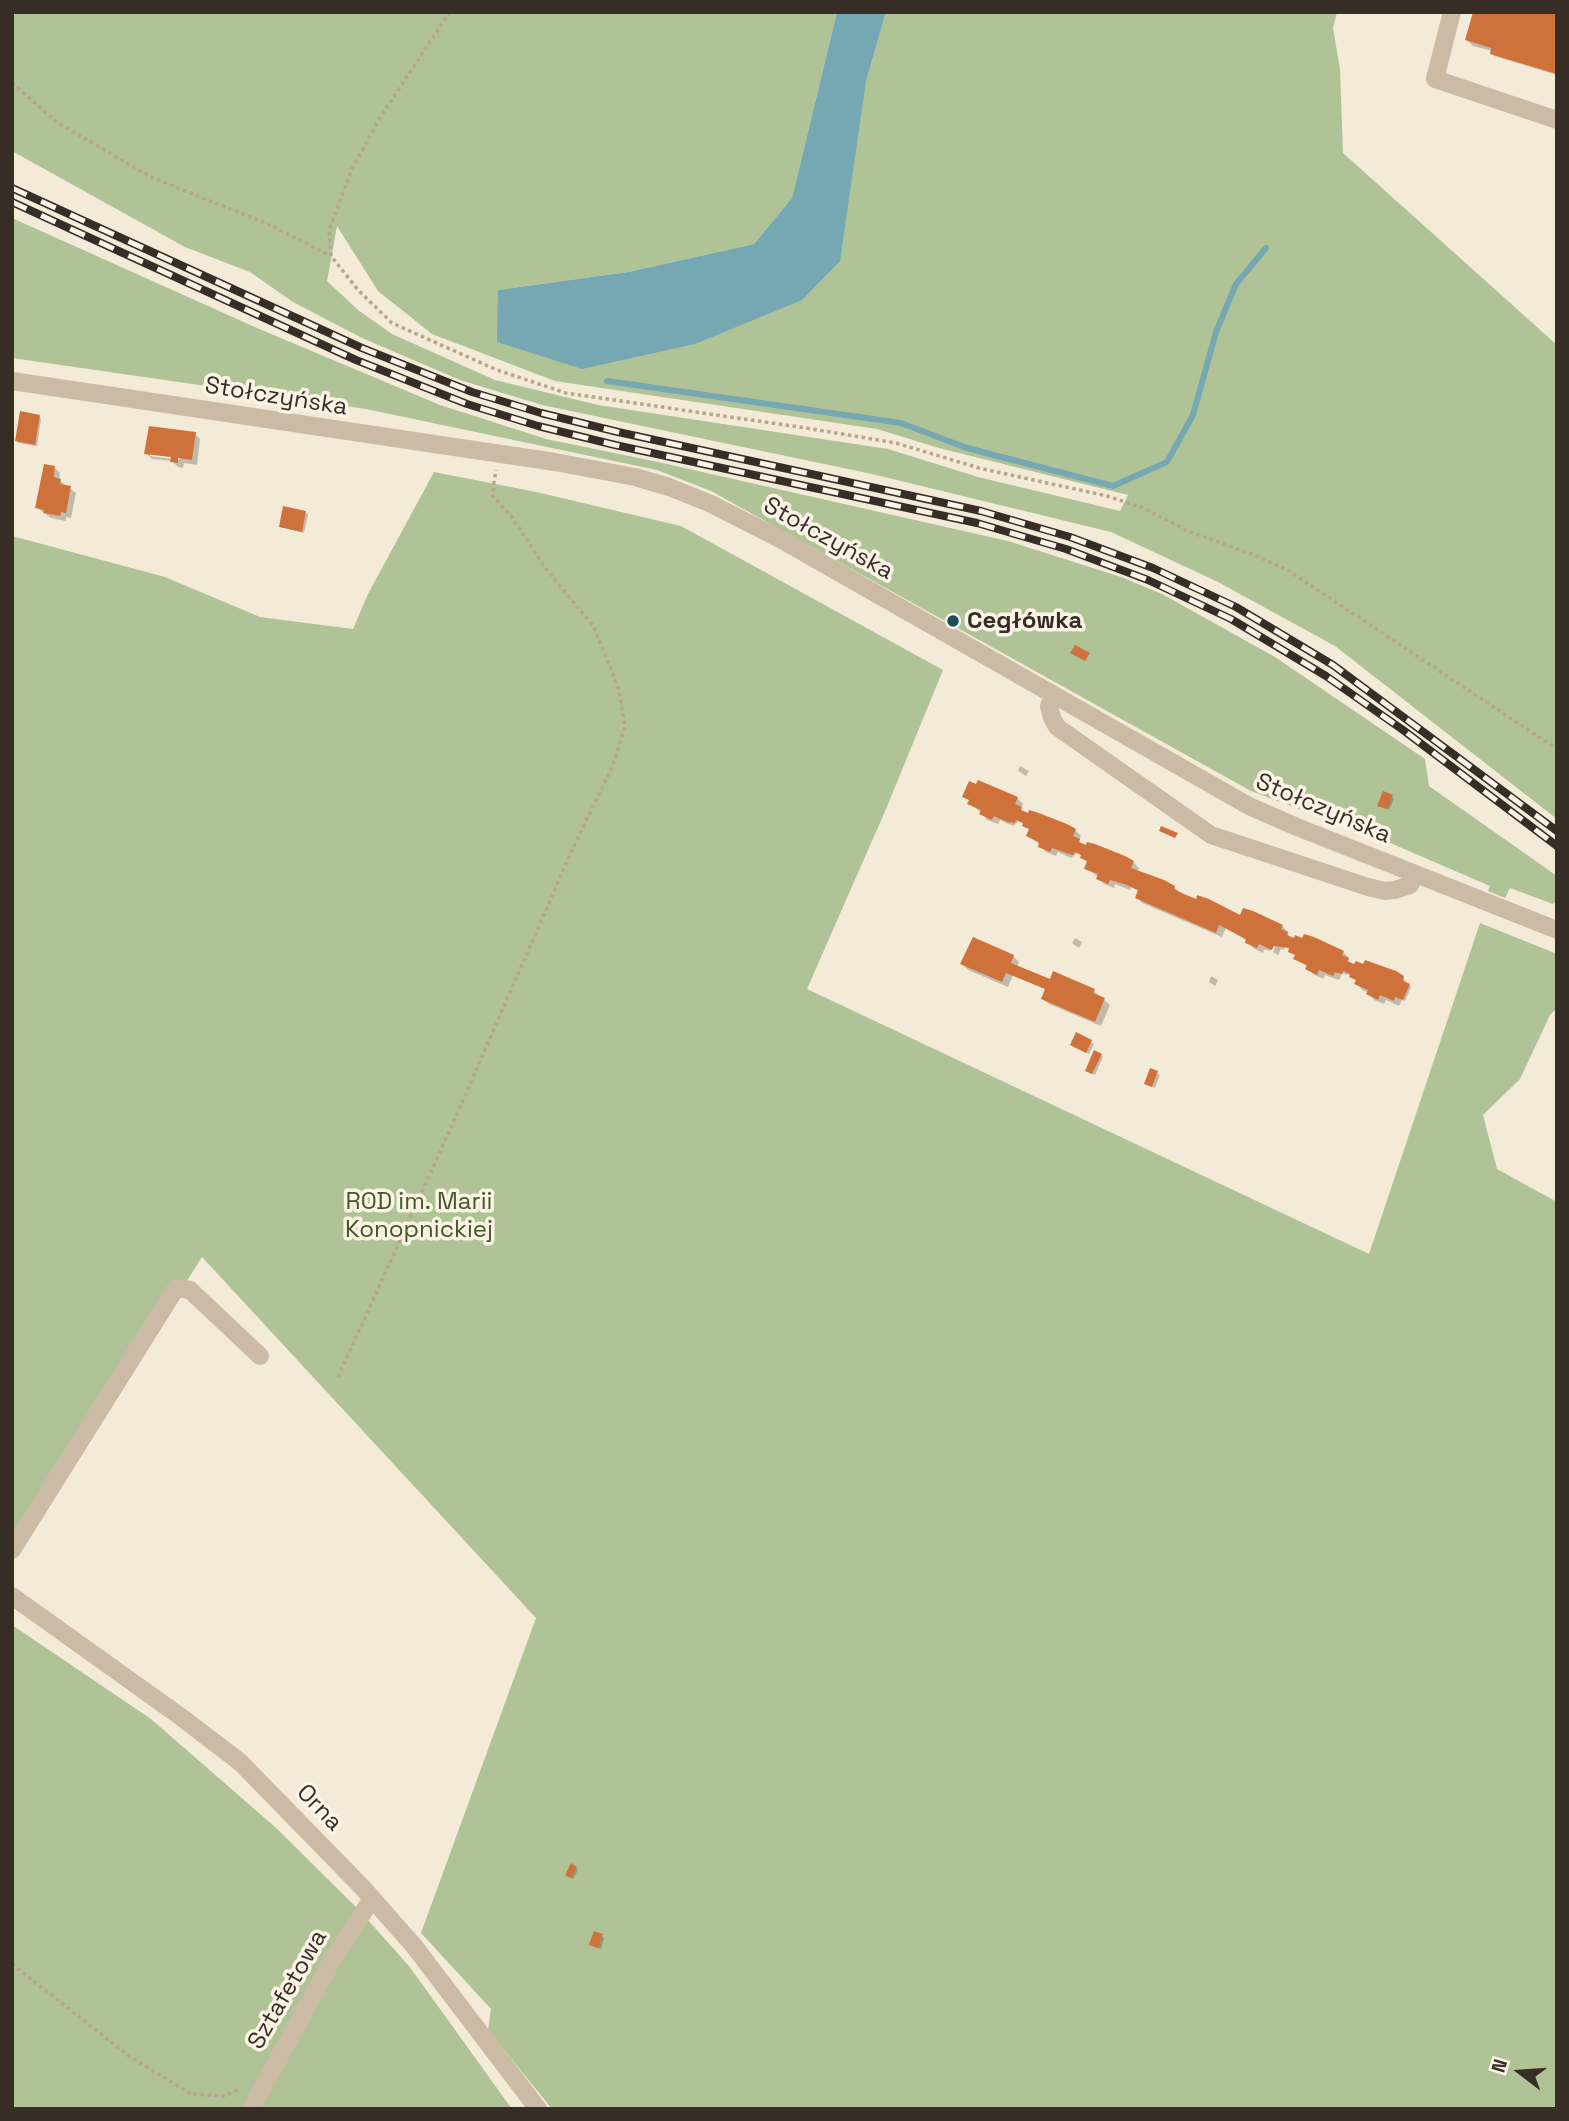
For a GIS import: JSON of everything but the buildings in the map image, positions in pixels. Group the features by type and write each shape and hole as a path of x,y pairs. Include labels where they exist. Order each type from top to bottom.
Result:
{"street":[{"path":"1452,12 1435,79 1557,120"},
{"name":"Stołczyńska","path":"12,381 555,462 635,477 669,487 709,503 780,539 1249,806 1557,930"},
{"path":"1054,696 1049,706 1058,727 1211,835 1385,891 1410,885 1415,874"},
{"path":"12,1550 176,1289 190,1290 260,1356"},
{"name":"Orna","path":"12,1596 240,1762 414,1946 538,2109"},
{"name":"Sztafetowa","path":"251,2109 334,1957 372,1899"}],"path":[{"path":"331,256 329,230 352,169 381,116 450,12"},
{"path":"12,83 58,124 150,177 272,226 331,256 359,290 392,323 497,370 566,393 896,443 979,468 1107,496 1143,508 1190,532 1286,569 1557,748"},
{"path":"338,1377 450,1130 572,850 613,765 625,727 619,690 594,627 545,569 512,517 492,495 494,484"},
{"path":"12,1964 129,2056 191,2094 225,2096 268,2075"}],"green space":[{"path":"12,12 837,12 792,198 754,244 628,272 498,290 802,300 886,12 1337,12 1333,28 1340,69 1343,153 1557,345 1557,819 1335,646 1218,582 1111,532 872,474 542,405 460,380 362,338 293,302 250,272 185,247 12,151","holes":["337,226 378,291 432,334 555,381 877,429 939,448 1128,495 1120,511 978,477 888,449 598,405 495,380 392,334 358,310 327,281"]},
{"path":"12,218 257,328 440,405 546,439 1008,541 1121,577 1162,594 1275,657 1425,759 1429,786 1557,876 1556,902 1553,904 1510,888 1505,898 1488,891 1490,886 1388,842 1251,791 711,491 657,470 366,409 12,358"},
{"name":"ROD im. Marii Konopnickiej","path":"434,472 536,492 681,526 943,670 807,989 1369,1254 1480,923 1557,954 1557,1008 1550,1015 1520,1079 1483,1115 1497,1169 1557,1202 1557,2109 552,2109 488,2030 491,2009 421,1933 536,1618 202,1257 12,1560 12,536 165,577 260,617 353,629 368,594"},
{"path":"12,1625 151,1719 275,1827 358,1909 409,1966 512,2109 12,2109"}],"water":[{"path":"837,12 886,12 866,81 840,261 802,300 695,344 582,369 497,342 498,290 628,272 754,244 792,198"}],"waterway":[{"path":"607,381 901,423 967,448 1113,486 1167,462 1193,415 1216,332 1236,284 1266,248"}],"railway":[{"path":"12,188 362,348 472,392 618,432 981,511 1070,537 1153,568 1236,607 1333,665 1557,831"},
{"path":"12,202 356,360 467,404 538,426 615,445 977,523 1066,549 1148,580 1231,619 1326,676 1403,730 1557,846"}],"place":[{"name":"Cegłówka","path":"953,621"}]}
